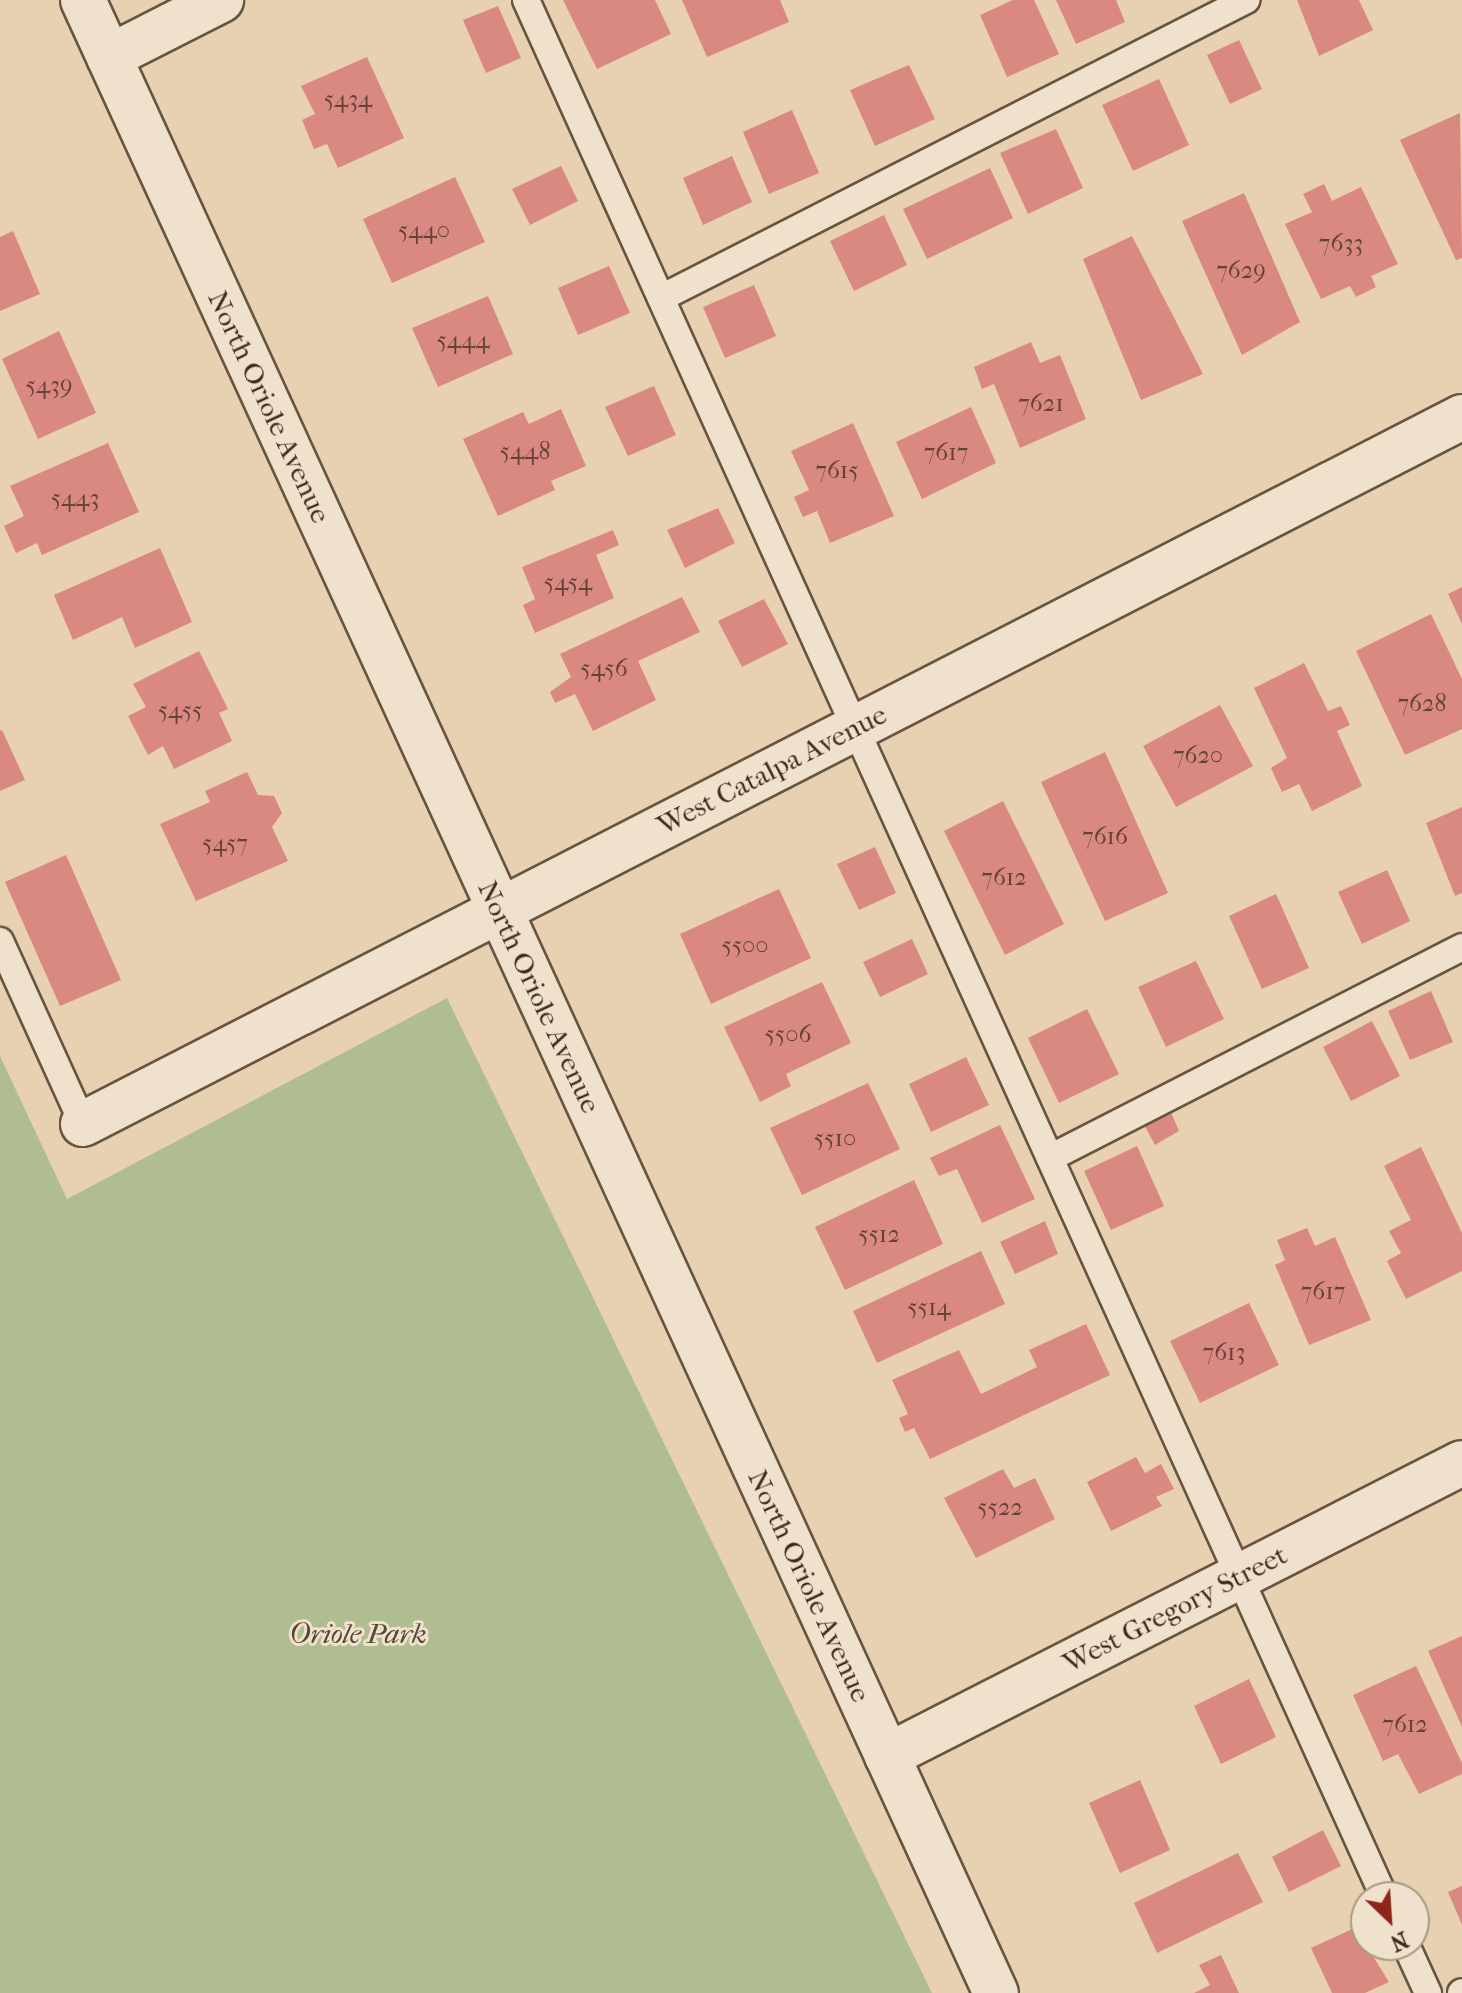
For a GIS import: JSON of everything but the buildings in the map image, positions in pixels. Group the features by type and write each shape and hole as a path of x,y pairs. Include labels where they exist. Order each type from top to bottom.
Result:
{"street":[{"name":"North Oriole Avenue","path":"83,0 996,1993"},
{"path":"109,57 221,0"},
{"name":"West Catalpa Avenue","path":"83,1124 1462,417"},
{"name":"West Gregory Street","path":"887,1756 1462,1463"}],"lane":[{"path":"526,0 1377,1881"},
{"path":"661,298 1246,0"},
{"path":"0,941 83,1124"},
{"path":"1050,1158 1462,947"},
{"path":"1413,1961 1428,1993"}],"green space":[{"name":"Oriole Park","path":"447,998 932,1993 0,1993 0,1056 67,1199"}]}
